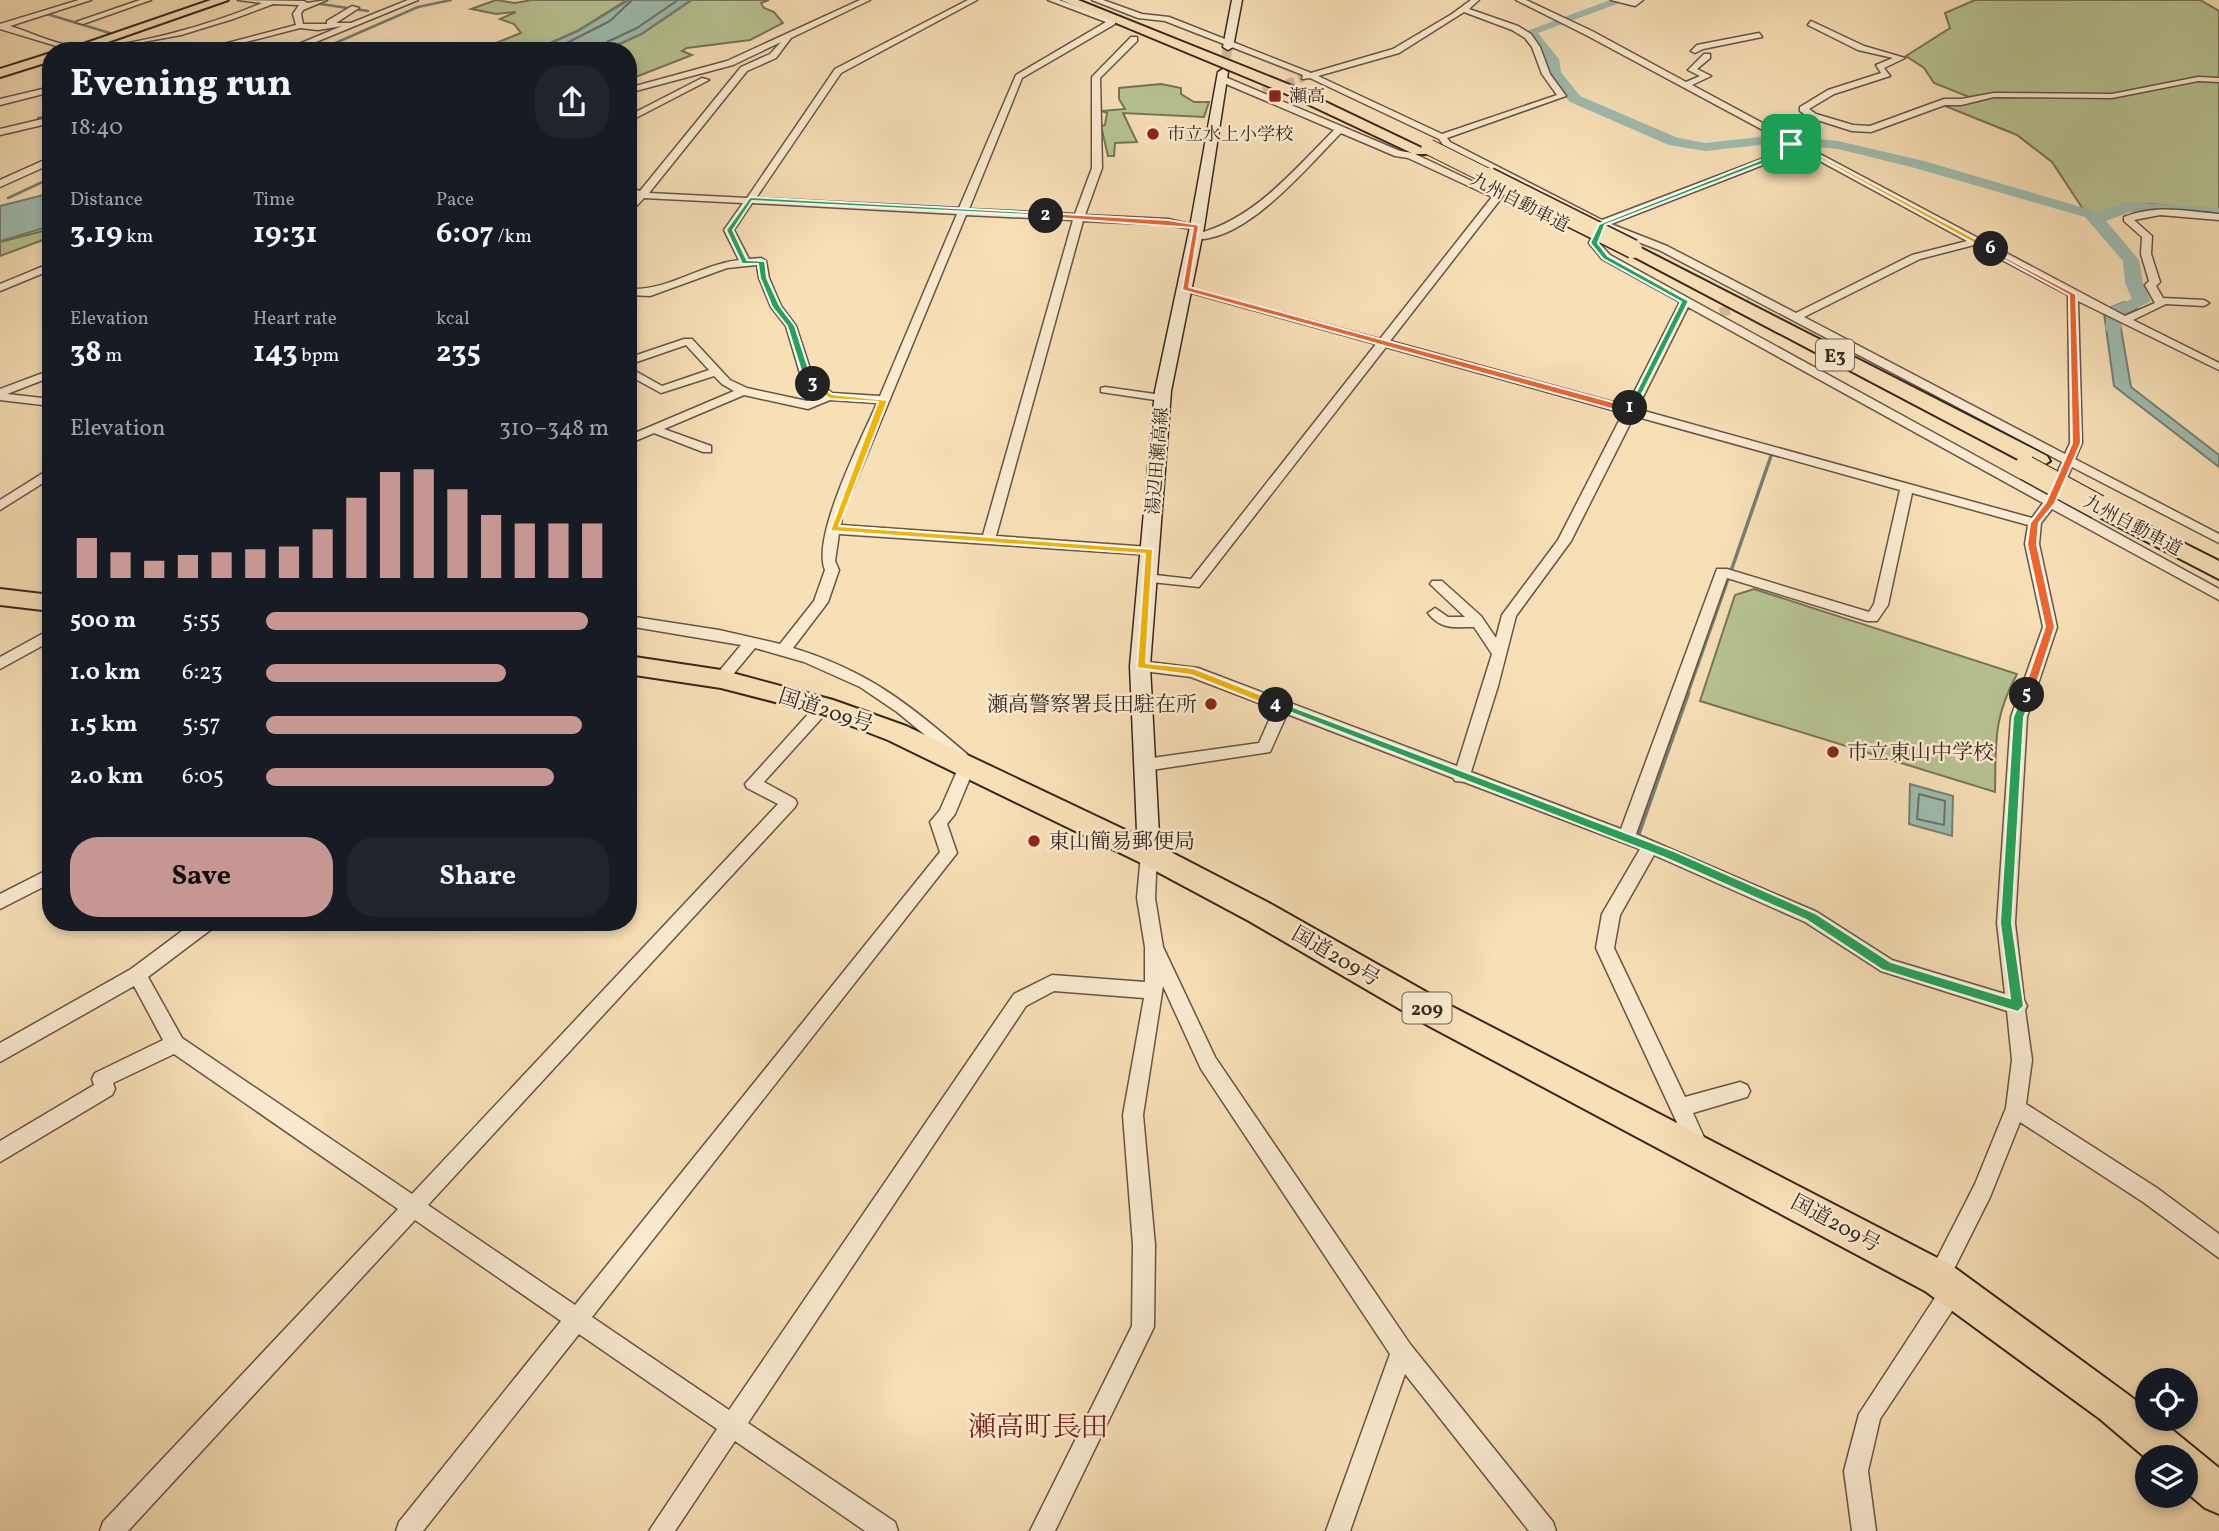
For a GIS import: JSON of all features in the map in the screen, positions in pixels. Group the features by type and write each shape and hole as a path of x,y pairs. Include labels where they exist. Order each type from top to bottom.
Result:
{"highway":[{"name":"九州自動車道","path":"1067,0 1165,35"},
{"name":"九州自動車道","path":"1083,0 1285,88 1430,145 2103,503 2219,571"},
{"name":"九州自動車道","path":"2103,503 2219,558"},
{"path":"0,597 42,602"},
{"name":"国道209号","path":"637,666 721,679 824,706 897,733 1149,854 1259,912 1440,1016 1946,1283 2113,1406 2160,1445"},
{"path":"2198,1476 2219,1494"}],"main road":[{"path":"95,42 222,0"},
{"path":"1228,44 1237,0"},
{"path":"0,73 42,60"},
{"name":"湯辺田瀬高線","path":"1149,854 1140,666 1163,398 1223,76"}],"street":[{"path":"1,27 87,0"},
{"path":"80,22 148,0"},
{"path":"242,0 304,3 297,14 300,26"},
{"path":"131,42 224,20 274,0"},
{"path":"302,8 323,0"},
{"path":"309,42 414,0"},
{"path":"637,89 730,64 866,0"},
{"path":"745,262 729,230 838,71 973,0"},
{"path":"782,651 821,602 832,570 828,561 833,529 1019,77 1112,22 1052,0"},
{"path":"1096,0 1141,16 1166,19 1307,76 1430,145 1447,144 1602,224 1663,248 1753,301 1794,318 2219,539"},
{"path":"1307,76 1396,51 1475,0"},
{"path":"1520,0 1569,22 2073,294 2219,367"},
{"path":"1615,0 1635,4 1639,0"},
{"path":"318,28 337,21 355,8"},
{"path":"1430,145 1562,96 1546,74 1536,47 1528,36 1515,28 1463,9"},
{"path":"237,42 300,26 318,28 347,23 298,42"},
{"path":"1811,23 1859,47 1901,58 1879,67 1887,74 1832,92 1803,109 1813,116 1852,128 1871,129 1930,106 1994,95 2112,96 2198,79 2219,80"},
{"path":"1,27 51,42"},
{"path":"637,201 744,69 773,56 794,32"},
{"path":"1685,85 1707,76 1692,70 1707,56 1695,51 1700,47 1759,35"},
{"path":"988,540 1079,217 1097,167 1096,77 1134,39"},
{"path":"637,114 692,84 725,73 774,42"},
{"path":"1147,578 1194,584 1498,196 1410,155 1398,154 1339,130 1223,76"},
{"path":"0,102 42,91"},
{"path":"1961,102 1979,112"},
{"path":"1781,137 1813,116"},
{"path":"0,132 42,122"},
{"path":"637,193 1168,222 1211,237 1243,220 1339,130"},
{"path":"1791,144 1770,159 1602,224 1594,243 1606,257 1716,315 2219,595"},
{"path":"0,184 42,164"},
{"path":"2160,301 2150,285 2155,282 2146,254 2147,236 2127,219 2136,214 2158,213 2219,217"},
{"path":"1794,318 1916,257 1977,242"},
{"path":"637,292 650,293 702,272 761,261 764,278 776,307 791,326 808,380 830,396"},
{"path":"0,288 42,270"},
{"path":"1185,288 2035,523"},
{"path":"1864,1531 1856,1471 1870,1414 1946,1283 2016,1108 2022,1060 2018,1006 2006,923 2019,717 2050,627 2032,544 2035,523 2050,503 2076,443 2073,294"},
{"path":"1461,777 1509,615 1564,541 1686,301"},
{"path":"2160,301 2204,303"},
{"path":"2123,320 2161,304 2160,301"},
{"path":"637,359 688,341 715,372 743,391 808,405 830,396 884,400"},
{"path":"637,375 661,390 715,372"},
{"path":"0,395 42,377"},
{"path":"1105,390 1163,398"},
{"path":"637,437 743,391"},
{"path":"0,395 42,402"},
{"path":"656,430 707,449"},
{"path":"0,506 42,478"},
{"path":"1626,839 1722,572 1872,618 1881,605 1907,488"},
{"path":"833,529 1150,551"},
{"path":"1437,584 1450,593 1478,622 1499,654"},
{"path":"1435,613 1444,622 1478,622"},
{"path":"408,1531 949,853 938,822 947,814 971,767 888,697 865,683 782,651 637,623"},
{"path":"0,664 42,639"},
{"path":"721,679 751,643"},
{"path":"1140,666 1193,672 1626,839 1811,917 1887,966 2018,1006"},
{"path":"112,1531 789,803 753,784 824,706"},
{"path":"1145,765 1265,747 1282,707"},
{"path":"1649,848 1611,914 1605,948 1700,1152"},
{"path":"1042,1531 1143,1328 1144,1245 1133,1115 1154,991 1154,947 1146,898 1149,854"},
{"path":"0,902 42,880"},
{"path":"0,1053 137,975 196,931"},
{"path":"1154,947 1208,1063 1402,1352 1544,1531"},
{"path":"137,975 176,1044 886,1531"},
{"path":"661,1531 1020,1000 1052,983 1154,991"},
{"path":"0,1153 105,1089 102,1079 176,1044"},
{"path":"1679,1108 1741,1090"},
{"path":"2016,1108 2150,1195 2219,1247"},
{"path":"1338,1531 1402,1352"}],"green space":[{"path":"496,0 515,3 532,0 627,0 577,31 552,42 498,42 521,33 514,24 500,19 516,12 496,14 471,9"},
{"path":"692,0 769,0 761,3 783,23 750,40 687,48 682,51 692,55 637,76 637,42 625,42 642,34"},
{"path":"1975,0 2200,0 2219,11 2219,211 2150,204 2125,204 2099,214 2083,209 2052,162 2017,135 1945,106 1966,103 1972,98 1934,83 1924,68 1906,56 1950,28 1945,13"},
{"path":"1161,84 1181,88 1181,94 1194,102 1209,102 1204,117 1123,113 1137,142 1115,143 1114,156 1108,156 1101,126 1105,125 1107,113 1102,111 1125,109 1119,99 1119,88"},
{"path":"42,231 42,240 0,256 0,242"},
{"path":"1754,589 2017,674 2004,704 1997,731 1995,792 1700,701 1735,595"}],"water":[{"path":"629,0 691,0 641,34 623,42 553,42 578,31"},
{"path":"42,195 42,229 0,241 0,206"},
{"path":"2124,302 2138,309 2124,314 2120,323 2131,387 2219,455 2219,467 2114,386 2104,313"},
{"path":"1910,784 1953,796 1952,836 1909,824"}],"waterway":[{"path":"338,42 418,7 451,0"},
{"path":"1622,0 1530,32 1552,59 1554,73 1575,99 1674,142 1705,147 1778,139 1838,145 1919,164 2091,214 2095,219"},
{"path":"314,3 368,11"},
{"path":"47,14 113,34"},
{"path":"38,118 42,117"},
{"path":"8,198 42,182"},
{"path":"2095,219 2128,207 2219,213"},
{"path":"2095,219 2131,260 2134,283 2142,301 2114,312 2114,329"},
{"path":"1731,571 1771,456"},
{"path":"1687,695 1728,579"},
{"path":"1638,835 1688,693"}],"tunnel":[{"path":"1223,72 1228,47"},
{"path":"1263,91 1305,77"},
{"path":"1720,313 1750,303"}],"place":[{"name":"瀬高","path":"1275,96"},
{"name":"市立水上小学校","path":"1153,134"},
{"name":"瀬高警察署長田駐在所","path":"1211,704"},
{"name":"市立東山中学校","path":"1833,752"},
{"name":"東山簡易郵便局","path":"1034,841"}],"district":[{"name":"瀬高町長田","path":"1038,1426"}],"route":[{"path":"1791,144 2073,294 2076,443 2050,503 2035,523 2032,544 2050,627 2043,654 2019,717 2006,923 2018,1006 1887,966 1811,917 1670,855 1193,672 1140,666 1150,551 833,529 836,515 884,400 830,396 808,380 791,326 776,307 764,278 761,261 745,262 729,230 750,199 1168,222 1197,227 1185,288 1629,411 1686,301 1606,257 1597,249 1594,243 1602,224 1746,166 1770,159 1791,144"}]}
